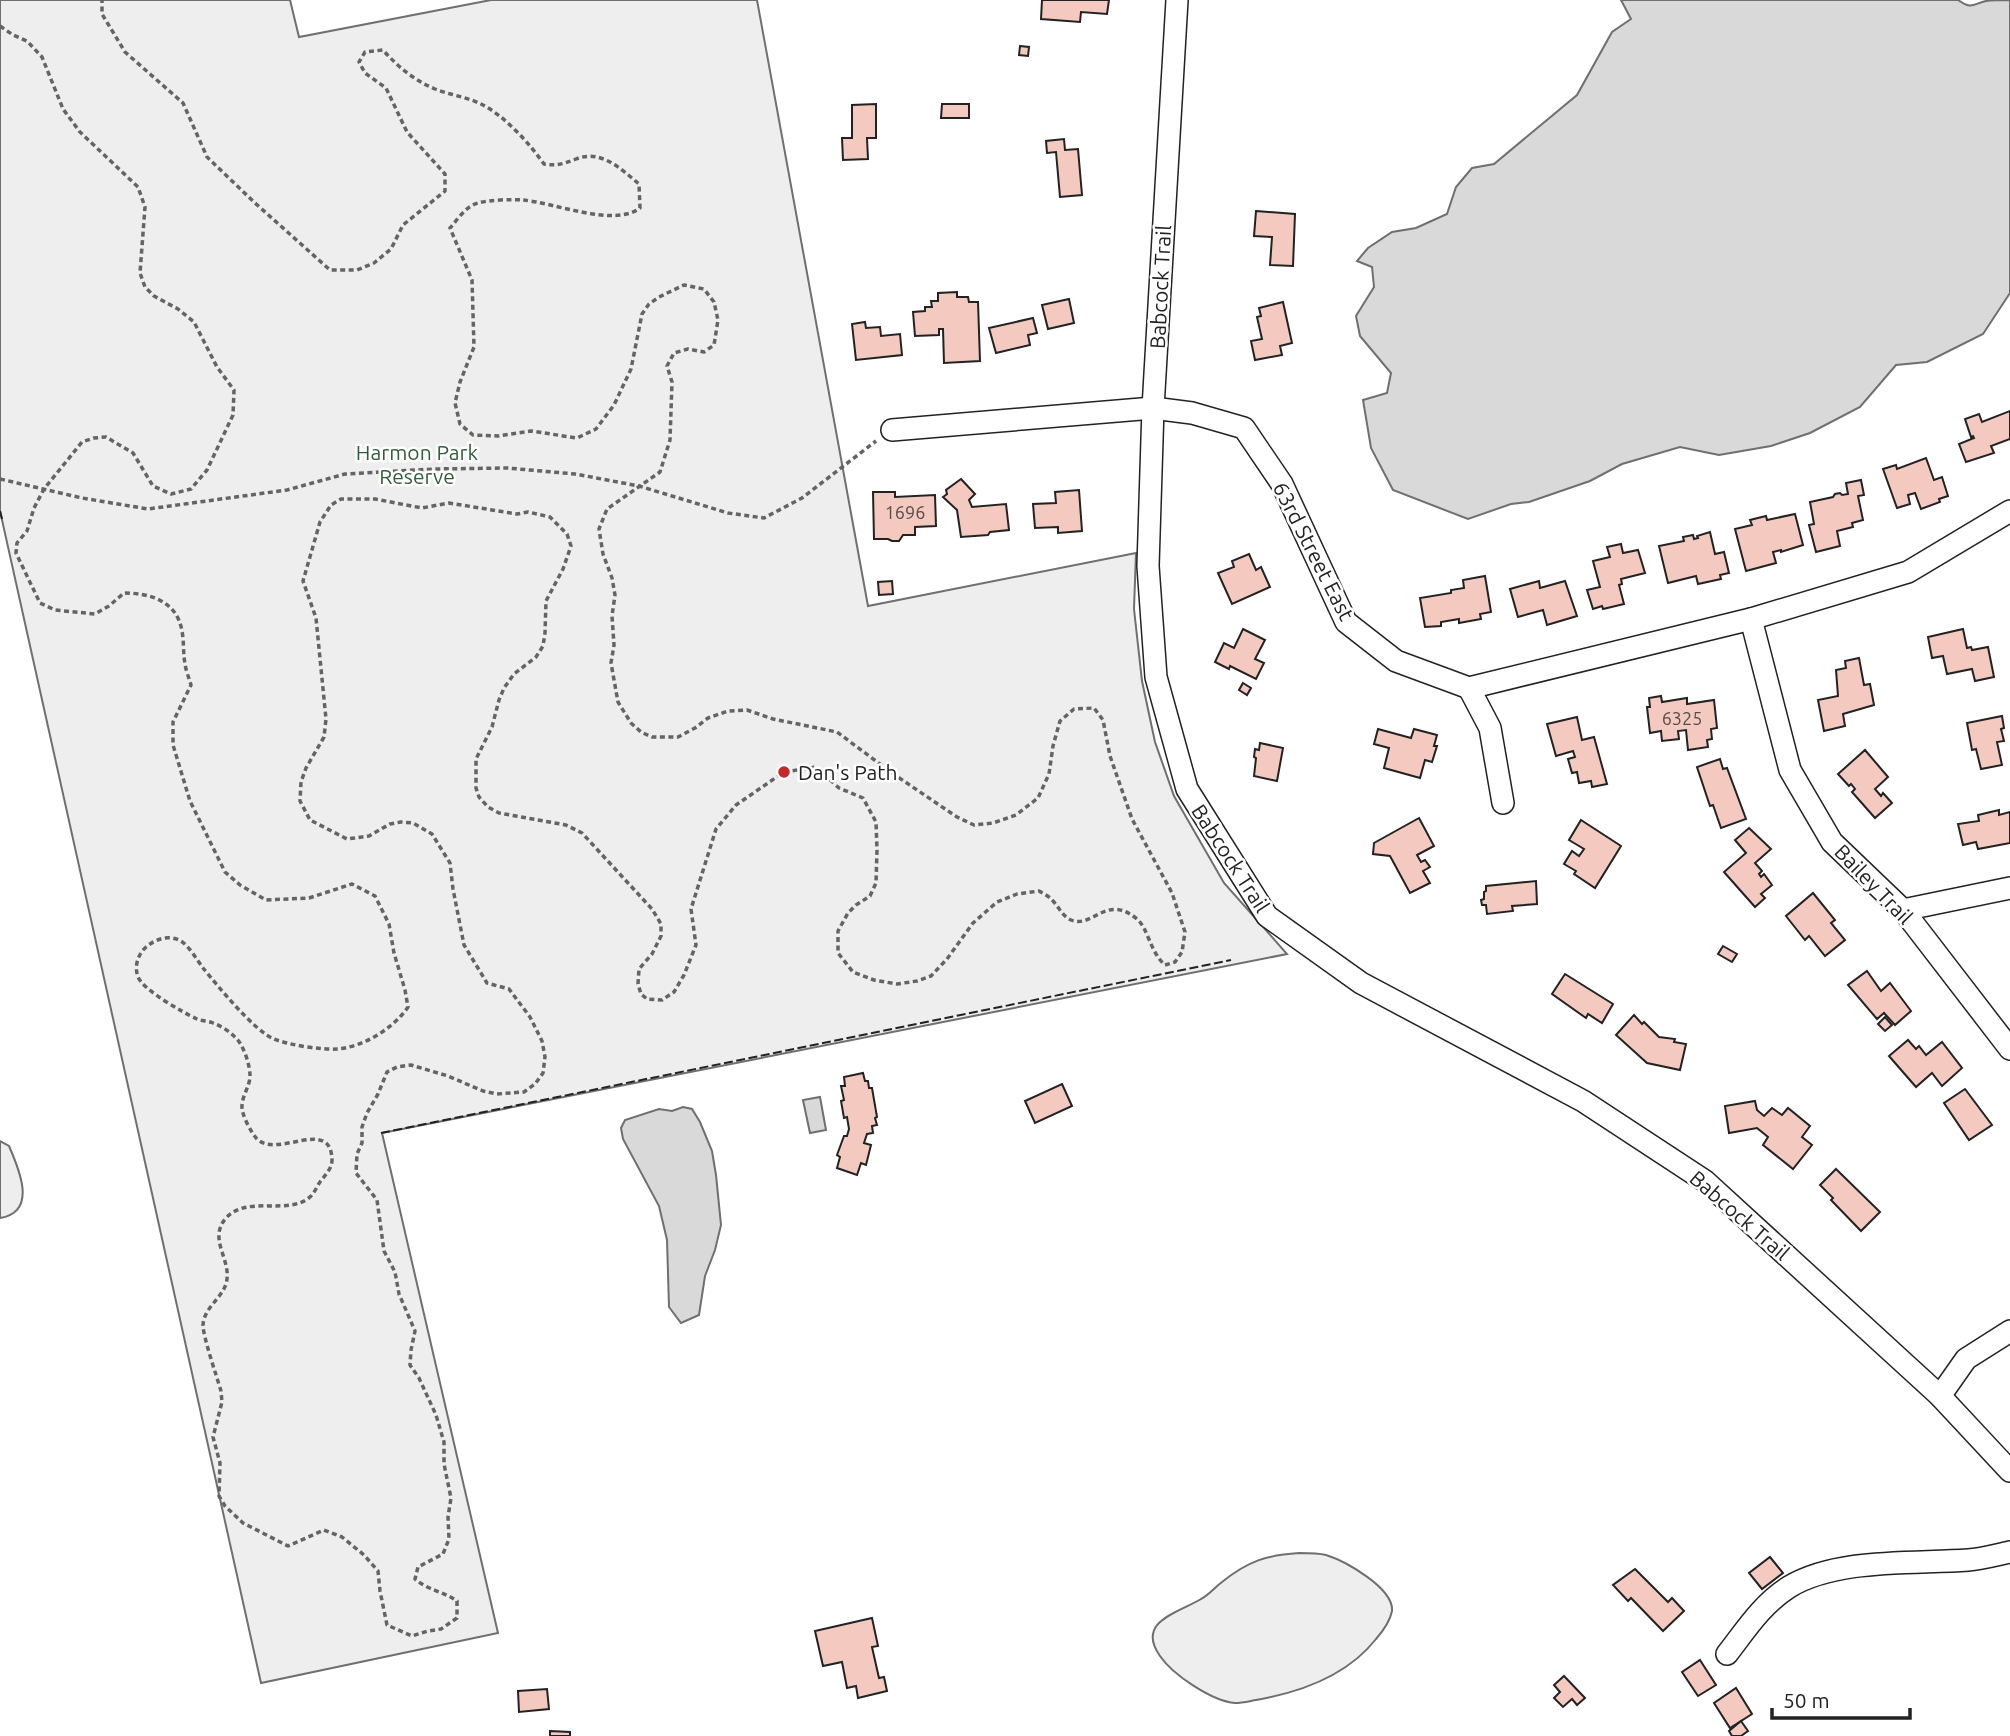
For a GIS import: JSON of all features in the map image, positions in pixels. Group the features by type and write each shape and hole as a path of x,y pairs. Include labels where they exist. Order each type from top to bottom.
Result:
{"street":[{"name":"Babcock Trail","path":"1177,0 1153,408 1148,566 1156,677 1187,789 1267,916 1361,983 1583,1101 1705,1181 1940,1396 2010,1471"},
{"name":"63rd Street East","path":"892,430 1153,408 1192,413 1244,428 1282,484 1346,622 1396,661 1469,688"},
{"path":"1503,803 1490,728 1469,688 1751,619 1908,572 2010,513"},
{"name":"Bailey Trail","path":"1751,619 1790,770 1832,842 1903,910 2010,1049"},
{"path":"1903,910 2010,888"},
{"path":"1940,1396 1966,1359 2010,1331"},
{"path":"1727,1654 1763,1608 1789,1587 1821,1572 1882,1563 1971,1560 2010,1552"}],"path":[{"path":"0,26 27,41 42,57 62,109 80,132 138,187 145,207 140,273 145,287 194,322 217,367 234,390 233,415 207,470 191,489 171,494 153,486 133,453 106,437 82,442 44,489 34,508 27,531 18,543 16,553 40,603 55,610 95,614 124,593 143,593 172,607 180,620 185,664 191,685 173,722 173,745 190,801 225,873 266,900 309,898 352,884 375,896 388,924 408,1007 401,1018 385,1030 347,1048 332,1049 273,1039 253,1024 182,941 165,937 151,942 141,952 136,964 138,977 146,987 199,1020 224,1028 238,1040 246,1056 250,1076 242,1107 245,1119 258,1140 267,1145 279,1146 312,1138 328,1145 332,1154 332,1164 312,1195 301,1202 285,1205 246,1207 226,1219 218,1234 227,1267 226,1283 218,1298 206,1311 203,1326 221,1391 222,1402 213,1437 220,1463 219,1496 225,1506 243,1523 288,1546 324,1530 342,1537 378,1571 387,1625 412,1636 440,1629 457,1618 457,1601 449,1595 424,1587 415,1578 418,1567 443,1554 449,1539 451,1499 444,1464 444,1442 419,1378 410,1365 415,1331 399,1294 395,1272 384,1251 377,1200 356,1173 357,1154 362,1143 362,1127 387,1072 411,1065 483,1091 497,1094 524,1092 535,1084 543,1073 545,1057 542,1041 530,1017 509,989 487,983 464,945 450,863 432,834 413,823 401,822 390,824 369,836 347,838 310,820 300,802 304,775 324,737 326,719 316,618 303,580 320,522 331,505 341,499 375,499 422,508 449,503 517,514 528,512 550,517 567,534 571,546 569,555 546,601 543,646 536,657 514,674 499,700 492,727 483,741 477,759 476,788 488,807 499,813 566,825 582,833 652,909 661,924 661,936 652,954 639,969 638,984 641,994 647,999 662,1000 674,992 696,946 691,909 716,829 736,805 784,772 816,767 839,788 863,798 876,822 876,883 870,895 848,913 838,931 838,953 853,972 874,980 897,984 930,976 947,959 972,923 997,902 1017,894 1039,891 1051,898 1064,915 1073,921 1083,921 1109,909 1122,910 1139,920 1157,958 1164,965 1175,962 1182,952 1185,932 1172,893 1132,819 1110,756 1103,720 1094,708 1074,709 1060,722 1049,774 1038,799 1016,815 993,823 974,825 957,817 892,773 837,732 773,719 747,710 728,711 708,718 678,737 652,737 631,723 618,702 611,663 615,595 599,529 607,509 660,472 670,440 671,382 667,366 674,353 688,349 704,352 714,345 718,320 714,302 704,289 684,285 649,304 642,314 631,369 614,405 596,429 577,438 531,431 498,436 473,435 460,424 455,404 460,382 474,347 472,280 450,228 462,213 477,203 521,199 595,214 632,214 640,208 639,184 621,168 600,156 579,157 558,166 544,164 514,129 482,104 434,88 398,68 383,50 365,52 359,62 365,73 386,88 407,132 445,174 445,191 403,225 391,249 374,262 358,270 330,270 207,157 183,103 125,52 102,14 102,0"},
{"path":"0,479 82,498 148,509 287,490 345,474 507,468 575,474 639,486 728,513 764,518 802,498 892,430"}],"green space":[{"name":"Harmon Park Reserve","path":"0,0 290,0 299,37 491,0 757,0 868,606 1136,553 1134,609 1142,681 1155,742 1174,796 1224,883 1287,954 382,1133 498,1633 261,1683 0,511"},
{"path":"0,1141 9,1146 17,1166 21,1177 22,1199 12,1214 0,1218"},
{"path":"1277,1555 1326,1555 1345,1563 1377,1585 1391,1602 1392,1611 1386,1626 1351,1663 1307,1687 1273,1697 1235,1703 1215,1697 1194,1686 1160,1656 1153,1634 1163,1619 1204,1597 1249,1564"}],"shaded area":[{"path":"1621,0 1958,0 1970,6 1986,1 2010,0 2010,293 1983,334 1927,362 1896,365 1860,407 1810,433 1771,446 1719,455 1680,447 1622,464 1590,481 1529,502 1511,504 1468,519 1393,490 1371,448 1363,400 1387,393 1391,373 1360,336 1356,316 1374,287 1372,267 1357,261 1368,248 1392,232 1416,228 1447,214 1456,187 1472,168 1494,164 1577,95 1612,32 1631,19"},
{"path":"820,1097 826,1130 810,1133 803,1100"},
{"path":"683,1107 692,1109 712,1151 721,1225 705,1276 699,1315 681,1323 669,1307 667,1240 659,1206 623,1139 621,1128 625,1120 659,1109 672,1111"}],"building":[{"path":"1042,0 1109,0 1107,14 1081,12 1080,22 1041,19"},
{"path":"1020,46 1029,47 1028,56 1019,55"},
{"path":"876,104 876,138 867,138 868,159 843,160 842,138 852,138 852,105"},
{"path":"942,104 969,104 969,118 941,118"},
{"path":"1064,139 1065,150 1078,149 1082,195 1060,197 1056,152 1047,153 1046,141"},
{"path":"1256,211 1295,214 1293,266 1270,265 1272,237 1254,236"},
{"path":"957,292 957,297 968,297 969,302 978,302 980,361 944,363 943,329 939,329 939,335 915,336 913,312 932,307 931,301 938,301 938,293"},
{"path":"1069,299 1074,323 1048,329 1042,305"},
{"path":"1283,302 1292,343 1280,346 1282,355 1255,360 1251,341 1262,339 1257,317 1261,316 1259,308"},
{"path":"1033,318 1037,333 1028,335 1030,345 996,353 989,328"},
{"path":"865,322 866,328 880,327 881,336 900,334 902,355 856,360 852,324"},
{"path":"2010,411 2010,439 1991,446 1994,453 1966,462 1959,444 1974,438 1971,437 1965,419 1979,414 1982,422"},
{"path":"1926,458 1934,480 1942,477 1948,496 1921,509 1915,493 1908,495 1910,504 1897,508 1883,469 1896,465 1897,469"},
{"path":"961,479 975,494 969,500 972,507 1006,504 1009,530 961,537 957,510 943,497 947,494 946,490"},
{"path":"1861,480 1864,495 1858,496 1863,520 1852,523 1853,527 1837,531 1840,546 1816,552 1809,525 1814,524 1810,502 1833,497 1835,494 1848,494 1846,483"},
{"path":"1079,490 1082,531 1058,533 1058,527 1035,528 1033,504 1056,503 1055,492"},
{"path":"873,492 895,492 895,497 935,495 936,526 915,527 915,535 903,535 899,541 874,539"},
{"path":"1795,514 1803,545 1773,552 1776,563 1746,571 1735,529 1752,525 1750,520 1766,516 1767,520"},
{"path":"1710,532 1715,554 1724,552 1729,573 1720,575 1721,579 1698,584 1696,576 1668,583 1659,546 1684,541 1683,537 1693,535 1694,539 1698,538 1697,536"},
{"path":"1621,544 1623,553 1638,550 1645,573 1621,579 1622,584 1619,585 1624,604 1593,609 1587,590 1600,587 1593,561 1610,557 1607,547"},
{"path":"1249,554 1256,570 1261,567 1270,587 1232,604 1218,573 1234,567 1232,561"},
{"path":"1485,576 1491,612 1480,614 1481,619 1459,623 1459,619 1441,622 1441,626 1425,627 1420,598 1451,593 1451,590 1464,588 1463,580"},
{"path":"892,581 893,594 879,595 878,582"},
{"path":"1539,581 1540,588 1565,581 1577,616 1547,625 1543,610 1518,617 1510,589"},
{"path":"1243,629 1265,640 1255,659 1264,663 1256,679 1215,662 1224,643 1234,648"},
{"path":"1963,629 1967,648 1971,647 1972,650 1988,647 1994,677 1975,681 1972,669 1947,674 1943,656 1932,658 1928,637"},
{"path":"1859,658 1864,685 1870,684 1874,705 1843,714 1845,726 1824,731 1818,700 1838,696 1836,670 1846,668 1845,661"},
{"path":"1243,683 1251,688 1247,695 1239,690"},
{"path":"1661,696 1662,702 1687,698 1687,704 1714,700 1717,728 1711,729 1712,739 1707,740 1708,747 1688,750 1686,730 1678,731 1679,739 1662,741 1661,731 1650,733 1647,707 1650,707 1649,698"},
{"path":"2002,716 2004,741 1997,742 2002,765 1981,769 1976,749 1972,750 1967,723"},
{"path":"1577,717 1582,740 1594,737 1607,784 1592,787 1591,781 1579,783 1577,772 1572,773 1568,759 1575,757 1573,751 1556,756 1547,724"},
{"path":"1378,729 1411,738 1414,729 1437,735 1432,762 1425,760 1420,778 1384,768 1389,748 1374,744"},
{"path":"1260,743 1283,748 1277,781 1254,776 1255,749 1259,750"},
{"path":"1865,750 1888,777 1875,789 1892,803 1875,818 1852,792 1855,789 1851,784 1849,786 1838,774"},
{"path":"1720,759 1723,769 1727,768 1746,819 1721,828 1713,805 1710,806 1697,767"},
{"path":"1999,810 1999,815 2010,812 2010,843 1978,849 1976,842 1963,845 1958,824 1979,821 1978,815"},
{"path":"1419,818 1434,846 1417,855 1421,862 1425,860 1430,867 1423,871 1430,883 1410,893 1390,856 1373,854 1374,843"},
{"path":"1581,820 1621,846 1595,888 1564,864 1572,851 1579,856 1584,849 1569,840"},
{"path":"1749,828 1771,849 1755,863 1762,871 1759,874 1761,877 1764,874 1772,885 1761,894 1765,898 1755,907 1724,872 1746,853 1735,840"},
{"path":"1536,881 1537,904 1512,906 1513,911 1487,914 1486,905 1482,905 1486,886"},
{"path":"1813,893 1835,920 1831,923 1845,940 1825,956 1809,936 1805,940 1786,916"},
{"path":"1723,946 1737,954 1732,962 1718,954"},
{"path":"1867,971 1881,991 1890,983 1911,1011 1895,1025 1884,1013 1877,1019 1848,985"},
{"path":"1565,974 1613,1004 1602,1023 1588,1014 1586,1018 1552,994"},
{"path":"1634,1015 1659,1037 1686,1044 1680,1070 1647,1063 1616,1035"},
{"path":"1885,1017 1892,1025 1885,1031 1878,1024"},
{"path":"1908,1040 1916,1049 1919,1046 1926,1055 1942,1042 1962,1068 1942,1086 1932,1073 1916,1087 1889,1056"},
{"path":"863,1073 869,1088 872,1088 877,1125 872,1126 873,1133 867,1134 864,1143 871,1145 866,1165 861,1163 857,1175 837,1168 840,1157 837,1155 849,1129 847,1117 844,1118 841,1086 845,1086 844,1077"},
{"path":"1062,1084 1072,1106 1035,1123 1025,1101"},
{"path":"1965,1089 1992,1125 1969,1140 1944,1103"},
{"path":"1755,1101 1757,1110 1764,1116 1772,1108 1782,1115 1788,1108 1810,1126 1802,1137 1812,1145 1793,1169 1763,1145 1768,1137 1757,1128 1729,1133 1725,1106"},
{"path":"1836,1169 1880,1212 1861,1231 1820,1185"},
{"path":"1770,1557 1783,1573 1762,1589 1749,1573"},
{"path":"1635,1569 1668,1602 1672,1598 1684,1611 1663,1631 1631,1598 1628,1601 1613,1585"},
{"path":"872,1618 878,1646 872,1647 879,1678 884,1677 887,1691 858,1698 856,1686 847,1688 842,1662 823,1666 815,1631"},
{"path":"1700,1660 1716,1685 1698,1696 1682,1672"},
{"path":"1564,1676 1585,1698 1577,1705 1572,1699 1563,1707 1554,1698 1560,1692 1554,1685"},
{"path":"1736,1688 1752,1714 1730,1728 1714,1703"},
{"path":"547,1689 549,1709 519,1712 518,1691"},
{"path":"1741,1721 1748,1731 1741,1736 1732,1736 1729,1731"},
{"path":"550,1731 570,1732 570,1736 550,1736"}],"fence":[{"path":"0,511 2,519"},
{"path":"381,1133 1231,960"}],"place":[{"name":"Dan's Path","path":"784,772"}]}
